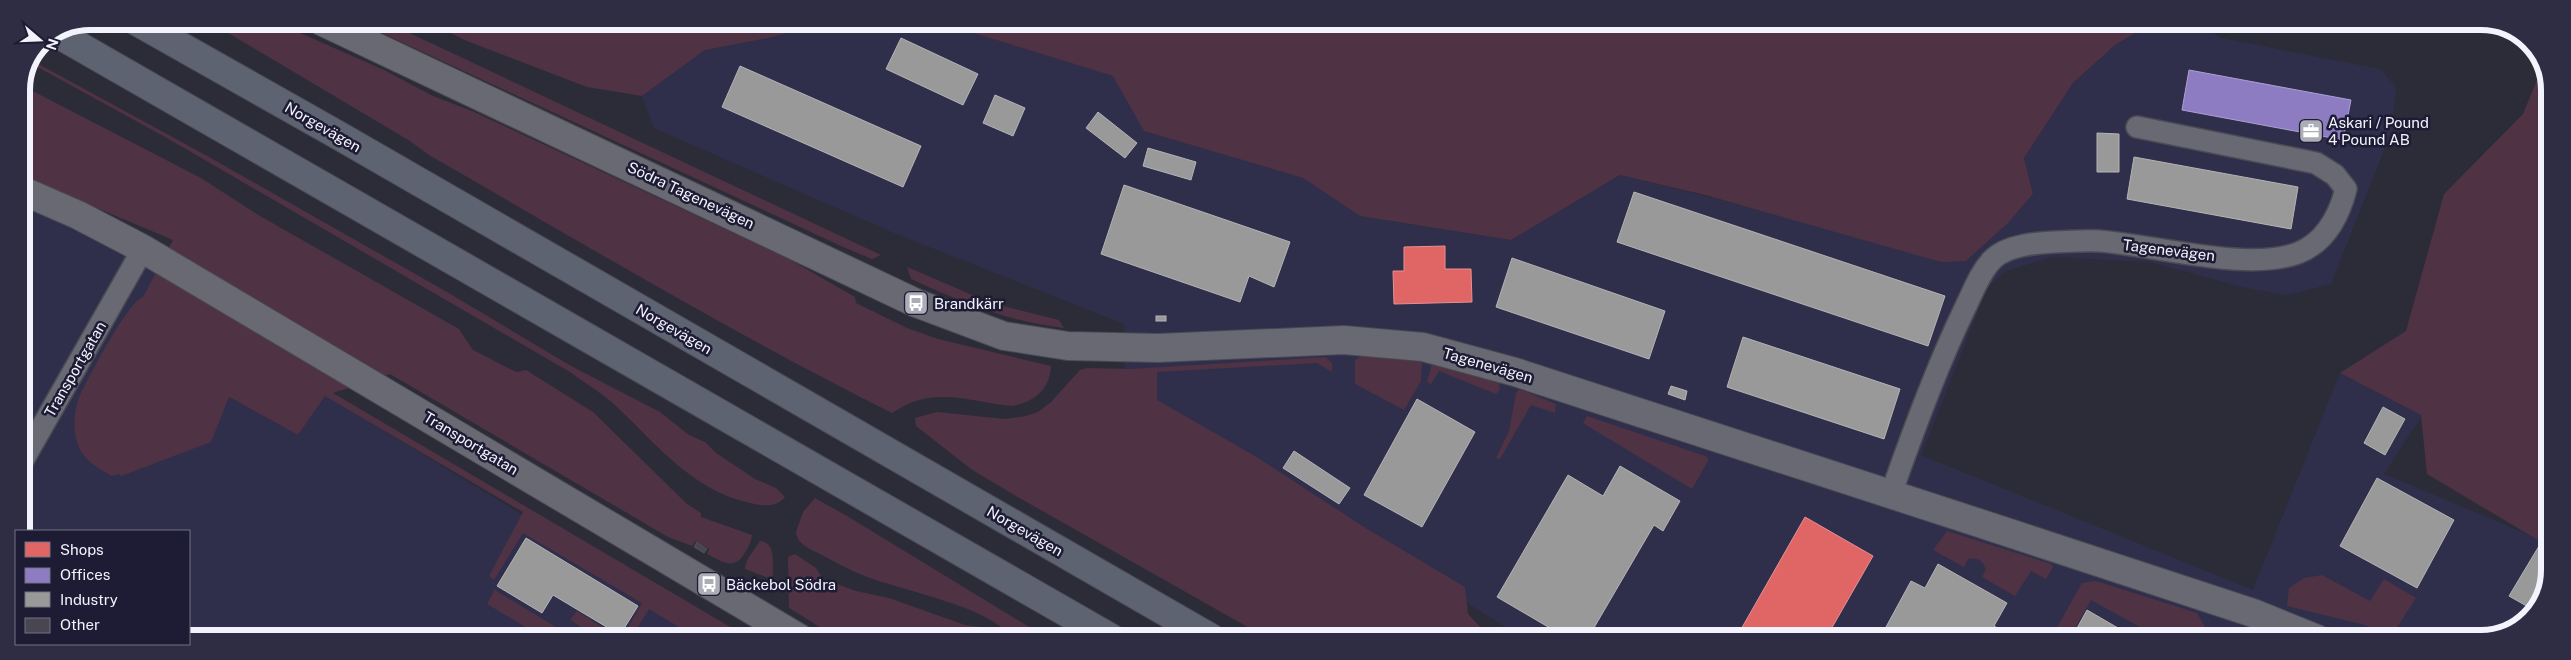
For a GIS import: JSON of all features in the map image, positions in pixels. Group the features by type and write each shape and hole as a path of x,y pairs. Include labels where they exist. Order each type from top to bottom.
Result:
{"highway":[{"name":"Norgevägen","path":"152,30 1197,630"},
{"path":"65,38 1097,630"},
{"path":"65,48 157,92"}],"street":[{"name":"Södra Tagenevägen","path":"340,30 916,303 1004,336 1068,346"},
{"name":"Tagenevägen","path":"1891,494 1946,346 1982,273 1994,257 2012,249 2036,243 2098,241 2210,256 2266,260 2298,253 2319,240 2332,227 2341,207 2346,189 2335,176 2316,163 2137,127"},
{"name":"Transportgatan","path":"30,194 78,215 143,249 786,630"},
{"name":"Transportgatan","path":"30,448 143,249"},
{"name":"Tagenevägen","path":"1068,346 1158,348 1344,340 1423,347 1515,372 1891,494 2253,613 2295,630"}],"shaded area":[{"path":"223,30 293,30 384,70 433,96 472,111 789,259 855,297 856,303 907,328 938,339 1051,366 1048,382 1034,398 1012,406 950,397 936,397 921,399 907,404 892,413 716,320 429,155 410,141"},
{"path":"375,30 403,30 881,255 872,259"},
{"path":"444,30 800,30 705,50 642,96 587,87 467,41"},
{"path":"800,30 964,30 1114,76 1145,131 1303,178 1360,216 1511,240 1620,175 1966,261 2007,224 2033,194 2024,158 2073,83 2115,45 2140,30 2208,30 2221,38 2380,69 2396,87 2392,130 2331,284 2287,295 2242,287 2150,262 2052,257 2006,271 1987,288 1921,455 2253,590 2340,373 2422,415 2384,474 2541,540 2540,582 2533,600 2521,615 2500,627 2481,630 1510,630 1125,388 1124,324 894,233 654,128 642,96 705,50"},
{"path":"964,30 2140,30 2115,45 2073,83 2024,158 2033,194 2007,224 1966,261 1941,262 1705,195 1620,175 1511,240 1360,216 1303,178 1144,131 1113,76"},
{"path":"36,65 40,65 209,157 447,292 571,366 660,412 689,435 705,442 716,453 755,479 776,488 785,497 773,505 759,505 730,497 711,488 677,464 611,401 570,372 167,138"},
{"path":"2539,75 2541,86 2541,542 2427,474 2421,415 2340,373 2406,331 2444,194 2523,114"},
{"path":"30,90 201,178 260,216 459,329 473,350 517,372 526,370 593,412 686,503 701,513 701,517 752,535 749,545 740,559 732,563 722,562 707,554 709,549 696,541 692,546 668,537 390,374 333,393 735,630 684,630 649,609 636,630 627,630 642,603 523,533 494,580 489,576 523,512 325,396 298,435 229,397 211,442 121,476 119,474 112,476 101,470 87,459 79,448 74,421 78,400 118,327 136,302 143,297 173,240 30,180"},
{"path":"30,202 161,264 229,397 298,435 325,395 712,630 190,630 190,530 30,530"},
{"path":"907,267 991,303 1059,320 1064,328 1005,316 948,296 911,279"},
{"path":"1361,356 1422,362 1421,381 1404,410 1355,384 1355,360"},
{"path":"1326,357 1332,363 1332,372 1317,363 1157,372 1157,400 1255,456 1364,527 1465,587 1468,614 1483,630 1253,630 971,469 916,426 915,418 937,412 1005,419 1026,416 1038,412 1051,402 1080,370 1088,368 1131,369"},
{"path":"1432,363 1499,382 1500,390 1496,394 1439,371 1431,384 1427,382"},
{"path":"1519,389 1556,404 1555,413 1531,405 1500,459 1496,458 1509,431 1516,393"},
{"path":"1587,416 1708,457 1708,461 1692,489 1583,423"},
{"path":"815,498 1034,630 1004,630 985,617 965,608 882,582 848,569 801,543 796,532 803,512"},
{"path":"1947,531 2051,564 2053,567 2046,579 2031,571 2015,596 1982,577 1986,569 1980,560 1975,558 1968,559 1964,567 1933,550"},
{"path":"760,541 765,542 771,550 773,578 771,579 745,569 747,560"},
{"path":"795,554 816,568 823,579 856,591 889,598 965,625 981,627 986,630 825,630 789,608 788,557"},
{"path":"2322,575 2370,601 2384,579 2416,598 2395,630 2375,630 2365,625 2287,606 2289,588 2304,578"},
{"path":"2096,581 2197,613 2205,627 2204,630 2145,630 2091,600 2074,630 2056,630 2082,583"},
{"path":"495,589 561,630 531,630 487,604"},
{"path":"577,611 607,630 586,630 570,620"}],"building: Shops":[{"path":"1445,246 1445,269 1471,269 1472,302 1394,304 1393,271 1404,271 1404,247"},
{"path":"1805,517 1873,556 1831,630 1741,630"}],"building: Offices":[{"path":"2189,70 2351,100 2343,140 2182,110"}],"building: Industry":[{"path":"901,38 978,74 963,105 886,69"},
{"path":"740,66 921,146 903,187 722,107"},
{"path":"995,95 1025,108 1013,136 983,123"},
{"path":"1098,112 1137,143 1125,158 1086,128"},
{"path":"2097,133 2119,134 2119,172 2097,172"},
{"path":"1148,148 1196,162 1191,180 1143,166"},
{"path":"2134,157 2298,187 2291,229 2127,199"},
{"path":"1124,185 1290,242 1274,287 1249,276 1240,302 1101,254"},
{"path":"1634,192 1945,296 1928,346 1617,242"},
{"path":"1512,258 1665,311 1649,359 1496,307"},
{"path":"1156,316 1166,316 1166,321 1156,321"},
{"path":"1743,337 1900,389 1884,439 1727,387"},
{"path":"1671,386 1687,391 1685,400 1668,394"},
{"path":"1417,399 1475,432 1422,527 1364,495"},
{"path":"2383,407 2405,419 2385,455 2364,443"},
{"path":"1294,451 1350,488 1339,504 1283,468"},
{"path":"1620,466 1680,501 1663,531 1654,525 1593,630 1553,630 1497,597 1568,475 1603,496"},
{"path":"2377,478 2454,520 2417,588 2340,546"},
{"path":"526,538 638,606 623,630 612,630 553,595 542,613 497,586"},
{"path":"2539,546 2541,547 2540,582 2533,600 2528,607 2509,596"},
{"path":"1938,564 2007,603 1994,626 2001,630 1892,630 1886,627 1911,581 1925,588"},
{"path":"2087,610 2121,630 2076,630"}],"building: Other":[{"path":"697,542 707,549 704,553 694,547"}],"place":[{"name":"Askari / Pound 4 Pound AB","path":"2311,131"},
{"name":"Brandkärr","path":"916,303"},
{"name":"Bäckebol Södra","path":"709,584"}]}
